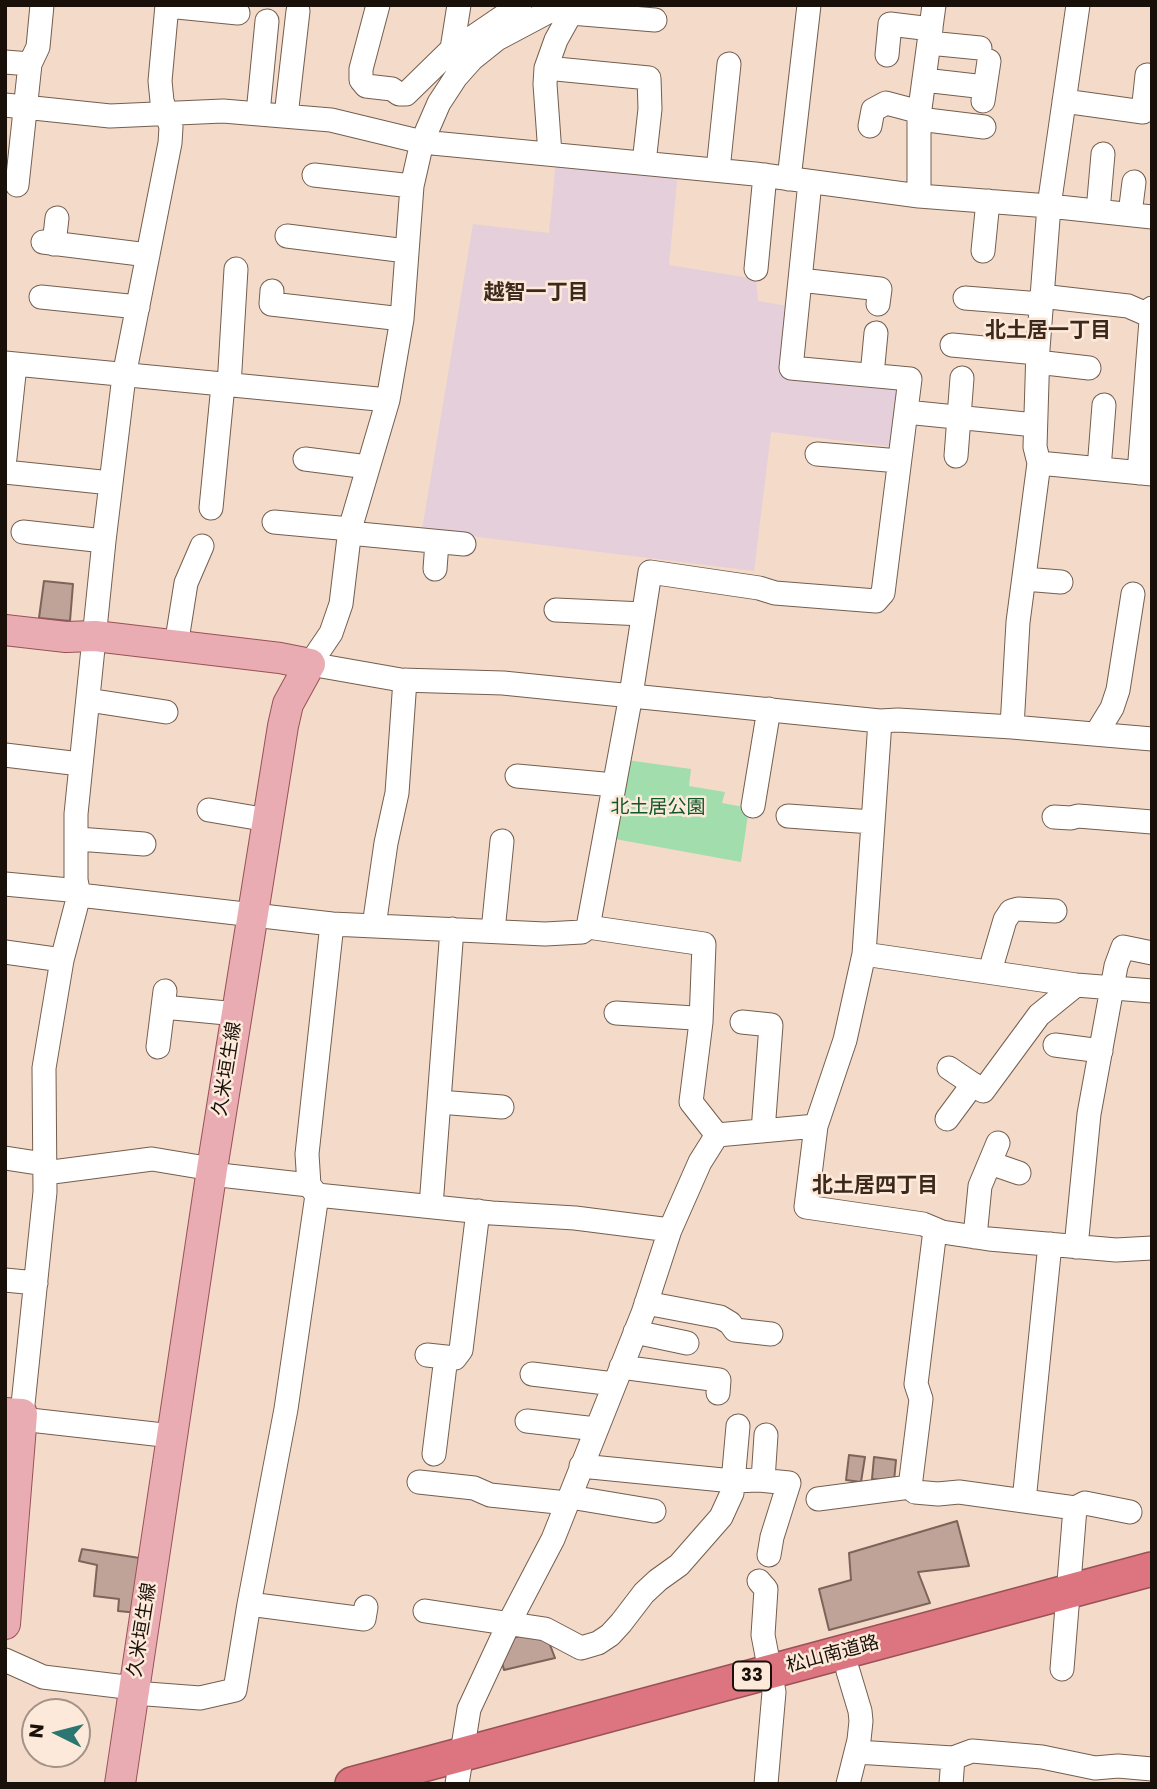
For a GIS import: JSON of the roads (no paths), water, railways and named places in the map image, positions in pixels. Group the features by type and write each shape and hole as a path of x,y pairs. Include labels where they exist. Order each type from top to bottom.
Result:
{"highway":[{"name":"松山南道路","path":"772,1682 848,1671 1067,1603 1152,1569"},
{"name":"松山南道路","path":"352,1784 452,1774 772,1682 1067,1603 1152,1591"}],"main road":[{"path":"5,630 66,637 95,636 310,664"},
{"name":"久米垣生線","path":"120,1784 211,1171 268,820 288,704 310,664"},
{"path":"5,1624 16,1416"}],"street":[{"path":"17,185 15,106 38,47 43,5"},
{"path":"378,5 360,69 361,80 366,86 392,89 399,94 406,94 459,57 567,8 654,20"},
{"path":"459,5 459,57 456,77 439,103 422,142 412,186 401,319 388,400 349,531 341,604 331,633 310,664 405,680 503,683 880,721 1013,727 1152,739"},
{"path":"459,57 467,41 520,5"},
{"path":"5,884 332,924 545,934 582,932 588,927 631,695 650,572 760,588 775,593 876,601 883,593 910,379 791,368 800,280 799,180 808,5"},
{"path":"919,196 920,115 934,5"},
{"path":"1013,727 1018,622 1039,463 1035,447 1037,357 1049,206 1079,5"},
{"path":"172,1436 16,1416 36,1283 45,1192 44,1068 62,960 79,895 76,880 76,814 111,483 124,376 170,144 171,127 162,102 160,81 167,6 209,21 238,13"},
{"path":"550,154 546,68 567,8"},
{"path":"286,116 298,11"},
{"path":"887,55 890,24 898,15 930,36 984,54 984,94 924,80"},
{"path":"258,113 267,21"},
{"path":"5,62 30,64"},
{"path":"718,170 728,64"},
{"path":"546,68 649,78 650,110 644,163"},
{"path":"1064,102 1143,112 1147,75 1152,76"},
{"path":"870,126 873,110 887,94 920,115 984,127"},
{"path":"15,106 110,116 223,111 331,120 422,142 765,175 919,196 1141,216 1134,182"},
{"path":"1098,211 1102,154"},
{"path":"314,175 412,186"},
{"path":"756,269 765,175"},
{"path":"983,251 988,201"},
{"path":"57,218 49,243 148,255"},
{"path":"287,236 316,234 406,251"},
{"path":"206,498 226,386 236,269"},
{"path":"800,280 880,289 878,304"},
{"path":"272,291 271,303 401,319"},
{"path":"41,297 138,307"},
{"path":"965,298 1128,306 1151,316"},
{"path":"1039,463 1146,473 1152,308"},
{"path":"872,375 876,333"},
{"path":"956,456 959,417 955,353 1037,357 1089,368"},
{"path":"5,458 10,364 388,400"},
{"path":"1099,468 1104,405"},
{"path":"906,412 1035,425"},
{"path":"817,454 899,461"},
{"path":"306,459 368,467"},
{"path":"5,472 111,483"},
{"path":"274,522 464,544"},
{"path":"23,532 104,541"},
{"path":"435,569 437,541"},
{"path":"176,646 186,583 202,546"},
{"path":"1024,579 1061,582"},
{"path":"1096,734 1112,708 1118,690 1133,594"},
{"path":"556,610 643,614"},
{"path":"374,926 386,844 397,793 405,680"},
{"path":"88,701 166,712"},
{"path":"753,806 769,709"},
{"path":"880,721 864,954 845,1041 816,1126 806,1207 923,1224 935,1230 975,1237 1116,1250 1152,1248"},
{"path":"5,755 80,764"},
{"path":"517,776 614,785"},
{"path":"209,810 268,820"},
{"path":"788,816 872,822"},
{"path":"1054,817 1078,816 1152,822"},
{"path":"78,839 144,844"},
{"path":"493,931 502,841"},
{"path":"990,971 1005,920 1011,911 1055,911"},
{"path":"5,1660 134,1690 200,1698 236,1690 249,1604 286,1409 313,1190 307,1154 332,924"},
{"path":"588,927 704,944 701,1022 691,1102 717,1135"},
{"path":"431,1206 452,929"},
{"path":"1076,1247 1089,1114 1116,966 1123,947 1152,953"},
{"path":"5,952 62,960"},
{"path":"864,954 1113,990 1152,991"},
{"path":"949,1068 983,1091 1010,1041 1076,985"},
{"path":"158,1047 164,999 237,1014"},
{"path":"616,1013 694,1018 701,1022"},
{"path":"742,1022 771,1026 763,1131"},
{"path":"1055,1045 1101,1051"},
{"path":"947,1119 973,1084"},
{"path":"439,1102 502,1107"},
{"path":"717,1135 816,1126"},
{"path":"452,1774 469,1709 509,1623 553,1539 646,1303 670,1230 700,1162 717,1135"},
{"path":"975,1237 980,1186 994,1153 1019,1173"},
{"path":"5,1158 45,1168 152,1159 313,1190 478,1212 575,1218 670,1230"},
{"path":"434,1455 453,1354 477,1290 478,1212"},
{"path":"910,1487 921,1399 916,1384 935,1230"},
{"path":"1024,1501 1051,1244"},
{"path":"5,1280 36,1283"},
{"path":"646,1303 720,1317 730,1323 734,1337 771,1334"},
{"path":"635,1332 687,1343"},
{"path":"532,1374 719,1380 718,1393"},
{"path":"527,1421 596,1429"},
{"path":"425,1611 545,1629 581,1648 598,1643 616,1629 644,1593 679,1565 721,1517 732,1493 738,1426"},
{"path":"763,1480 766,1435"},
{"path":"581,1466 733,1481 789,1483 769,1555"},
{"path":"419,1482 474,1488 489,1495 568,1500 653,1511"},
{"path":"818,1499 910,1487"},
{"path":"910,1487 915,1492 959,1492 1075,1508 1085,1503 1130,1511"},
{"path":"1062,1668 1075,1508"},
{"path":"759,1581 766,1589 763,1635 772,1682 766,1784"},
{"path":"249,1604 364,1619 366,1607"},
{"path":"848,1671 860,1711 856,1752 848,1784"},
{"path":"856,1752 953,1758 972,1751 1042,1758 1095,1768 1118,1766 1152,1769"},
{"path":"951,1784 953,1758"}],"district":[{"name":"越智一丁目","path":"536,294"},
{"name":"北土居一丁目","path":"1048,332"},
{"name":"北土居四丁目","path":"875,1187"}],"park label":[{"name":"北土居公園","path":"658,808"}]}
